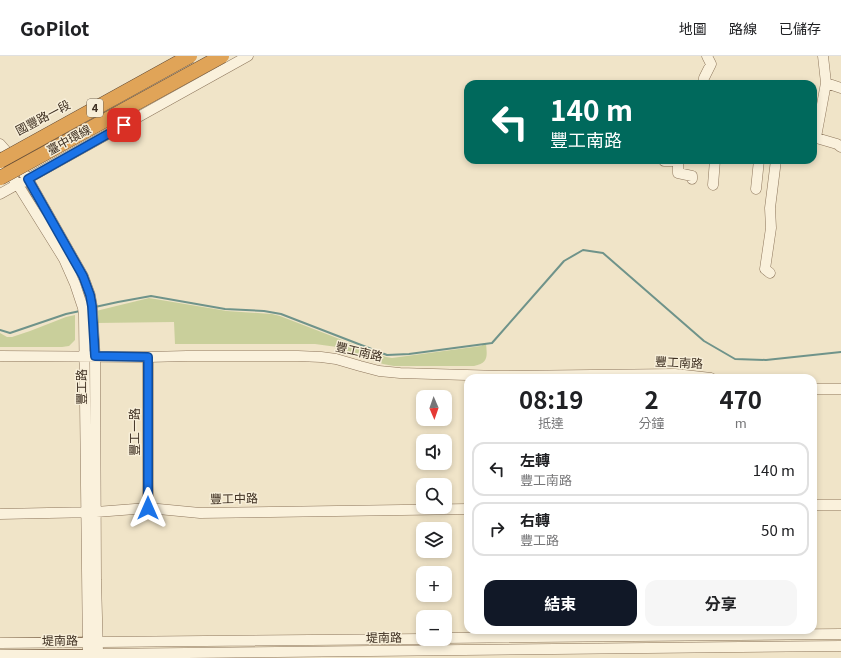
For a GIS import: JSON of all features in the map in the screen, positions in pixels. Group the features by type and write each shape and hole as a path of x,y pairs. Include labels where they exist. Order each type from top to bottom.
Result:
{"highway":[{"name":"臺中環線","path":"2,157 190,56"},
{"name":"臺中環線","path":"0,178 222,56"}],"street":[{"name":"國豐路一段","path":"2,157 182,56"},
{"path":"0,194 248,56"},
{"path":"704,80 710,64 707,56"},
{"path":"817,124 826,83 823,56"},
{"path":"826,83 841,88"},
{"path":"817,138 837,144 841,147"},
{"name":"豐工路","path":"0,144 2,157 64,259 88,311 95,356 91,512"},
{"name":"豐工路","path":"2,157 28,179 83,276 90,295 84,357 91,512 93,654"},
{"path":"678,164 678,173 692,176 692,179"},
{"path":"713,185 715,164"},
{"path":"756,189 759,164"},
{"path":"770,273 765,269 771,228 770,208 776,164"},
{"name":"豐工南路","path":"0,356 321,357 336,359 379,371 464,376"},
{"name":"豐工一路","path":"148,357 148,508"},
{"path":"817,389 841,389"},
{"path":"817,505 841,505"},
{"name":"豐工中路","path":"0,514 91,512 148,508 200,513 464,509"},
{"path":"452,638 503,634 841,634"},
{"path":"503,634 503,649"},
{"name":"堤南路","path":"0,643 416,639"},
{"name":"堤南路","path":"0,655 841,646"}],"green space":[{"path":"149,298 227,311 272,314 386,357 392,358 481,346 486,343 487,355 485,361 474,366 394,366 383,364 337,347 315,344 175,344 174,322 96,323 96,311"},
{"path":"75,315 75,340 69,346 0,347 0,333 7,337 12,337"}],"waterway":[{"path":"95,307 151,296 225,309 264,311 281,314 387,355 409,354 492,343 564,261 583,250 603,253 704,341 735,359 766,360 841,352"},
{"path":"0,330 10,333 66,314 80,311"}],"route":[{"path":"124,125 28,179 83,276 90,295 92,306 95,356 148,357 148,508"}]}
